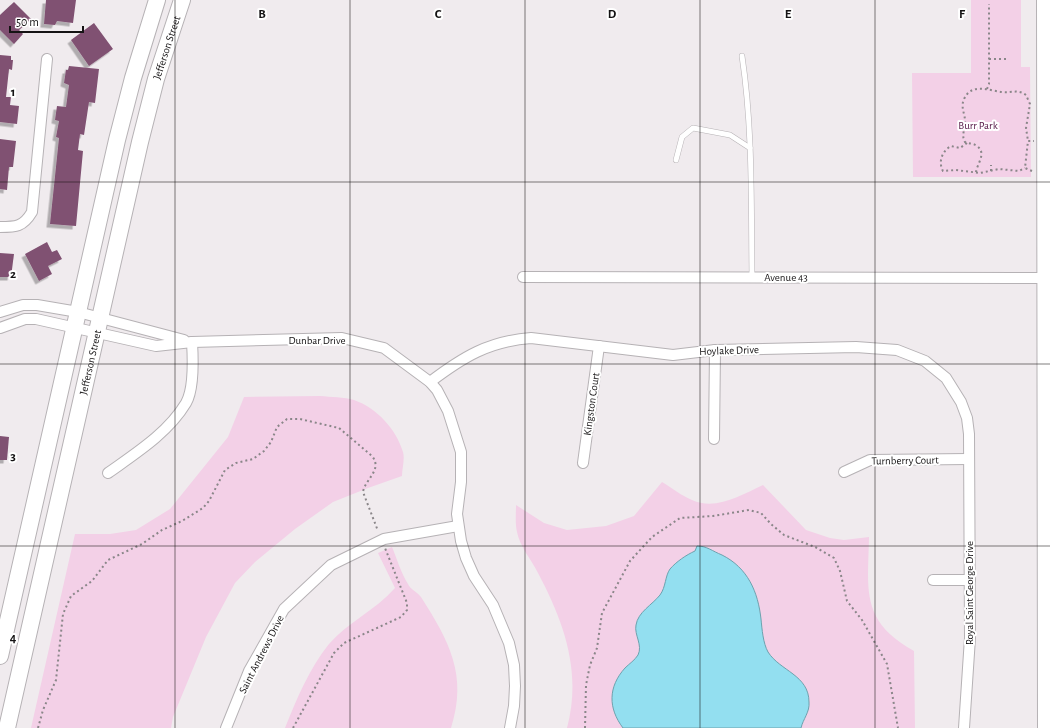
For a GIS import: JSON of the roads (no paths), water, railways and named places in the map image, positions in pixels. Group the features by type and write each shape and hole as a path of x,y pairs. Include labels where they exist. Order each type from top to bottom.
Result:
{"main road":[{"name":"Jefferson Street","path":"7,728 88,323 131,85 158,0"},
{"name":"Jefferson Street","path":"0,656 88,323 151,100 182,0"}],"street":[{"path":"1044,0 1047,278 1045,728"},
{"path":"0,227 14,227 26,222 32,212 47,59"},
{"name":"Avenue 43","path":"523,277 1047,278"},
{"path":"0,312 23,305 37,305 88,323"},
{"path":"0,328 25,319 88,323"},
{"name":"Dunbar Drive","path":"88,323 156,346 192,342 342,338 384,348 430,382 437,390 448,411 461,452 462,466 457,514 458,526 469,564 474,576 493,605 509,643 514,665 515,686 514,706 510,728"},
{"name":"Dunbar Drive","path":"88,323 192,342"},
{"name":"Hoylake Drive","path":"430,382 456,362 470,354 484,347 516,339 550,339 673,355 715,350 877,348 897,350 925,361 946,378 961,402 967,418 969,459"},
{"path":"108,473 156,439 187,402 194,370 192,342"},
{"name":"Kingston Court","path":"583,463 599,346"},
{"path":"714,439 715,350"},
{"name":"Turnberry Court","path":"844,472 870,460 969,459"},
{"name":"Royal Saint George Drive","path":"964,728 970,638 969,459"},
{"name":"Saint Andrews Drive","path":"226,728 249,671 284,609 331,565 382,541 458,526"},
{"path":"934,580 970,580"}],"lane":[{"path":"742,56 746,84 750,148 752,277"},
{"path":"676,160 682,137 693,128 730,135 750,148"}],"water":[{"path":"697,546 707,548 731,560 739,567 750,582 760,609 764,640 768,652 779,664 799,679 808,693 809,706 801,728 623,728 618,720 613,705 613,690 619,675 638,655 640,648 636,629 637,620 642,612 660,595 670,569 681,559 695,551"}],"park label":[{"name":"Burr Park","path":"978,125"}]}
